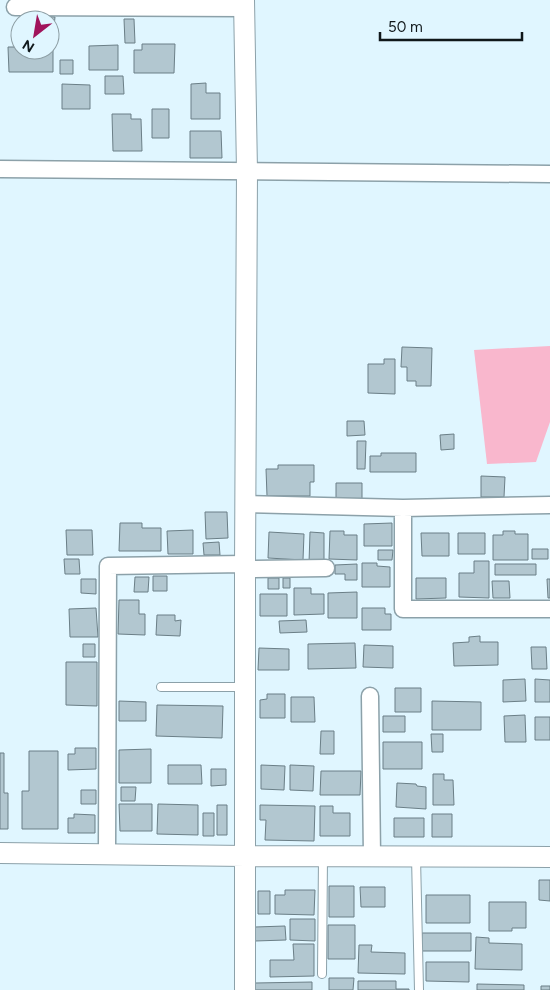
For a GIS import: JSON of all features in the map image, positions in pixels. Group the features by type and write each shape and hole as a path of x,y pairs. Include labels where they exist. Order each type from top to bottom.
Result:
{"street":[{"path":"15,7 244,4 247,170 245,990"},
{"path":"0,169 550,174"},
{"path":"246,504 402,508 550,505"},
{"path":"402,508 403,609 550,609"},
{"path":"108,854 108,566 326,568"},
{"path":"370,696 372,856"},
{"path":"0,852 245,856 550,857"}],"lane":[{"path":"161,687 245,687"},
{"path":"322,974 323,856"},
{"path":"416,856 419,990"}],"shaded area":[{"path":"550,346 550,422 536,462 487,464 474,350"}],"building":[{"path":"124,19 134,19 135,43 125,43"},
{"path":"142,44 175,44 174,73 134,73 134,50 142,50"},
{"path":"118,45 118,70 89,70 89,46"},
{"path":"8,47 10,47 10,60 53,60 53,72 9,72"},
{"path":"60,60 73,60 73,74 60,74"},
{"path":"105,76 123,76 124,94 105,94"},
{"path":"206,83 206,93 220,93 220,119 191,119 191,84"},
{"path":"62,84 90,85 90,109 62,109"},
{"path":"152,109 169,109 169,138 152,138"},
{"path":"112,114 131,114 131,119 141,119 142,151 113,151"},
{"path":"190,131 221,131 222,158 190,158"},
{"path":"402,347 432,348 431,386 416,386 416,381 407,381 407,367 401,367"},
{"path":"384,359 395,359 395,394 368,393 368,364 384,364"},
{"path":"347,421 364,421 365,435 347,436"},
{"path":"454,434 454,449 441,450 440,435"},
{"path":"357,441 366,441 365,469 357,469"},
{"path":"381,453 416,453 416,472 370,472 370,456 381,456"},
{"path":"278,465 314,465 314,482 310,482 310,496 267,496 266,469 278,469"},
{"path":"481,476 505,477 504,497 481,497"},
{"path":"336,483 362,483 362,499 336,499"},
{"path":"205,512 227,512 228,538 206,539"},
{"path":"120,523 142,523 142,528 161,528 161,551 119,551"},
{"path":"392,523 392,546 364,546 364,524"},
{"path":"66,530 92,530 93,555 67,555"},
{"path":"193,530 193,554 168,554 167,531"},
{"path":"330,531 344,531 344,535 357,535 357,560 329,559"},
{"path":"503,531 515,531 515,534 528,534 528,560 493,560 493,535 503,535"},
{"path":"269,532 304,534 303,560 268,558"},
{"path":"310,532 324,533 324,563 309,563"},
{"path":"421,533 449,533 449,556 422,556"},
{"path":"458,533 485,533 485,554 458,554"},
{"path":"219,542 220,555 204,555 203,543"},
{"path":"532,549 548,549 548,559 532,559"},
{"path":"378,550 393,550 392,560 378,560"},
{"path":"64,559 79,559 80,574 65,574"},
{"path":"474,561 489,561 489,598 459,597 459,573 474,573"},
{"path":"362,563 377,563 377,566 390,567 390,587 362,587"},
{"path":"357,564 357,580 345,580 345,574 335,574 335,565"},
{"path":"495,564 536,564 536,575 495,575"},
{"path":"153,576 167,576 167,591 153,591"},
{"path":"135,577 149,577 148,592 134,592"},
{"path":"268,578 279,578 279,589 268,589"},
{"path":"283,578 290,578 290,588 283,588"},
{"path":"416,578 446,578 446,598 416,599"},
{"path":"81,579 96,579 96,594 81,593"},
{"path":"547,579 550,579 550,598 548,598"},
{"path":"492,581 509,581 510,598 493,598"},
{"path":"294,588 311,588 311,594 324,594 324,614 294,615"},
{"path":"357,592 357,618 328,618 328,593"},
{"path":"260,594 287,594 287,616 260,616"},
{"path":"119,600 139,600 139,614 145,614 145,635 118,634"},
{"path":"96,608 98,637 70,637 69,609"},
{"path":"362,608 385,608 385,614 391,614 391,630 362,630"},
{"path":"157,615 175,615 175,621 181,620 180,636 156,635"},
{"path":"306,620 307,632 280,633 279,621"},
{"path":"480,636 480,642 498,642 498,665 454,666 453,643 469,642 469,637"},
{"path":"355,643 356,668 308,669 308,644"},
{"path":"83,644 95,644 95,657 83,657"},
{"path":"364,645 393,646 393,668 363,667"},
{"path":"531,647 546,647 547,669 532,669"},
{"path":"259,648 289,649 289,670 258,670"},
{"path":"66,662 97,662 97,706 66,705"},
{"path":"525,679 526,701 503,702 503,680"},
{"path":"535,679 550,680 550,702 535,702"},
{"path":"395,688 421,688 421,712 395,712"},
{"path":"267,694 285,694 285,718 260,718 260,700 267,699"},
{"path":"291,697 314,697 315,722 291,722"},
{"path":"119,701 146,702 146,721 119,721"},
{"path":"432,701 481,702 481,730 432,730"},
{"path":"157,705 223,706 222,738 156,736"},
{"path":"525,715 526,742 505,742 504,716"},
{"path":"383,716 405,716 405,732 383,732"},
{"path":"535,717 550,717 550,740 535,740"},
{"path":"321,731 334,731 334,754 320,754"},
{"path":"431,734 443,734 443,752 432,752"},
{"path":"383,742 422,742 422,769 383,769"},
{"path":"75,748 96,748 96,769 68,770 68,754 75,754"},
{"path":"151,749 151,783 119,783 119,750"},
{"path":"29,751 58,751 58,829 22,829 22,791 29,791"},
{"path":"0,753 4,753 4,793 8,793 8,829 0,829"},
{"path":"168,765 201,765 202,784 168,784"},
{"path":"261,765 285,766 284,790 261,789"},
{"path":"290,765 314,766 313,791 290,790"},
{"path":"211,769 226,769 226,785 211,786"},
{"path":"321,771 361,771 360,795 320,795"},
{"path":"433,774 444,774 444,780 453,780 454,805 433,805"},
{"path":"397,783 416,784 417,786 426,787 426,809 396,807"},
{"path":"121,787 136,787 135,801 121,801"},
{"path":"81,790 96,790 96,804 81,804"},
{"path":"119,804 152,804 152,831 120,831"},
{"path":"158,804 198,805 198,835 157,834"},
{"path":"217,805 227,805 227,835 217,835"},
{"path":"260,805 315,806 314,841 265,840 266,820 260,820"},
{"path":"320,806 333,806 333,813 350,813 350,836 320,836"},
{"path":"203,813 214,813 214,836 203,836"},
{"path":"74,814 95,815 95,833 68,833 68,818 74,818"},
{"path":"432,814 452,814 452,837 432,837"},
{"path":"394,818 424,818 424,837 394,837"},
{"path":"539,880 550,880 550,901 539,900"},
{"path":"329,886 354,886 354,917 329,917"},
{"path":"360,887 385,887 385,907 361,907"},
{"path":"285,890 315,890 314,915 275,914 275,895 285,895"},
{"path":"258,891 270,891 270,914 258,914"},
{"path":"426,895 470,895 470,923 426,923"},
{"path":"489,902 526,902 526,928 512,928 512,931 489,931"},
{"path":"290,919 315,919 315,941 290,940"},
{"path":"328,925 355,925 355,959 328,959"},
{"path":"285,926 286,940 255,941 255,927"},
{"path":"422,933 471,933 471,951 421,951"},
{"path":"476,937 489,938 489,943 522,944 522,970 475,969"},
{"path":"293,944 314,944 314,976 270,977 270,960 294,960"},
{"path":"359,945 372,945 371,952 405,953 405,974 358,973"},
{"path":"426,962 469,962 469,982 426,981"},
{"path":"329,978 354,978 353,990 329,990"},
{"path":"358,981 396,981 396,989 409,990 358,990"},
{"path":"312,982 312,990 255,990 255,983"},
{"path":"477,984 524,985 524,990 477,990"},
{"path":"541,986 550,986 550,990 541,990"}]}
